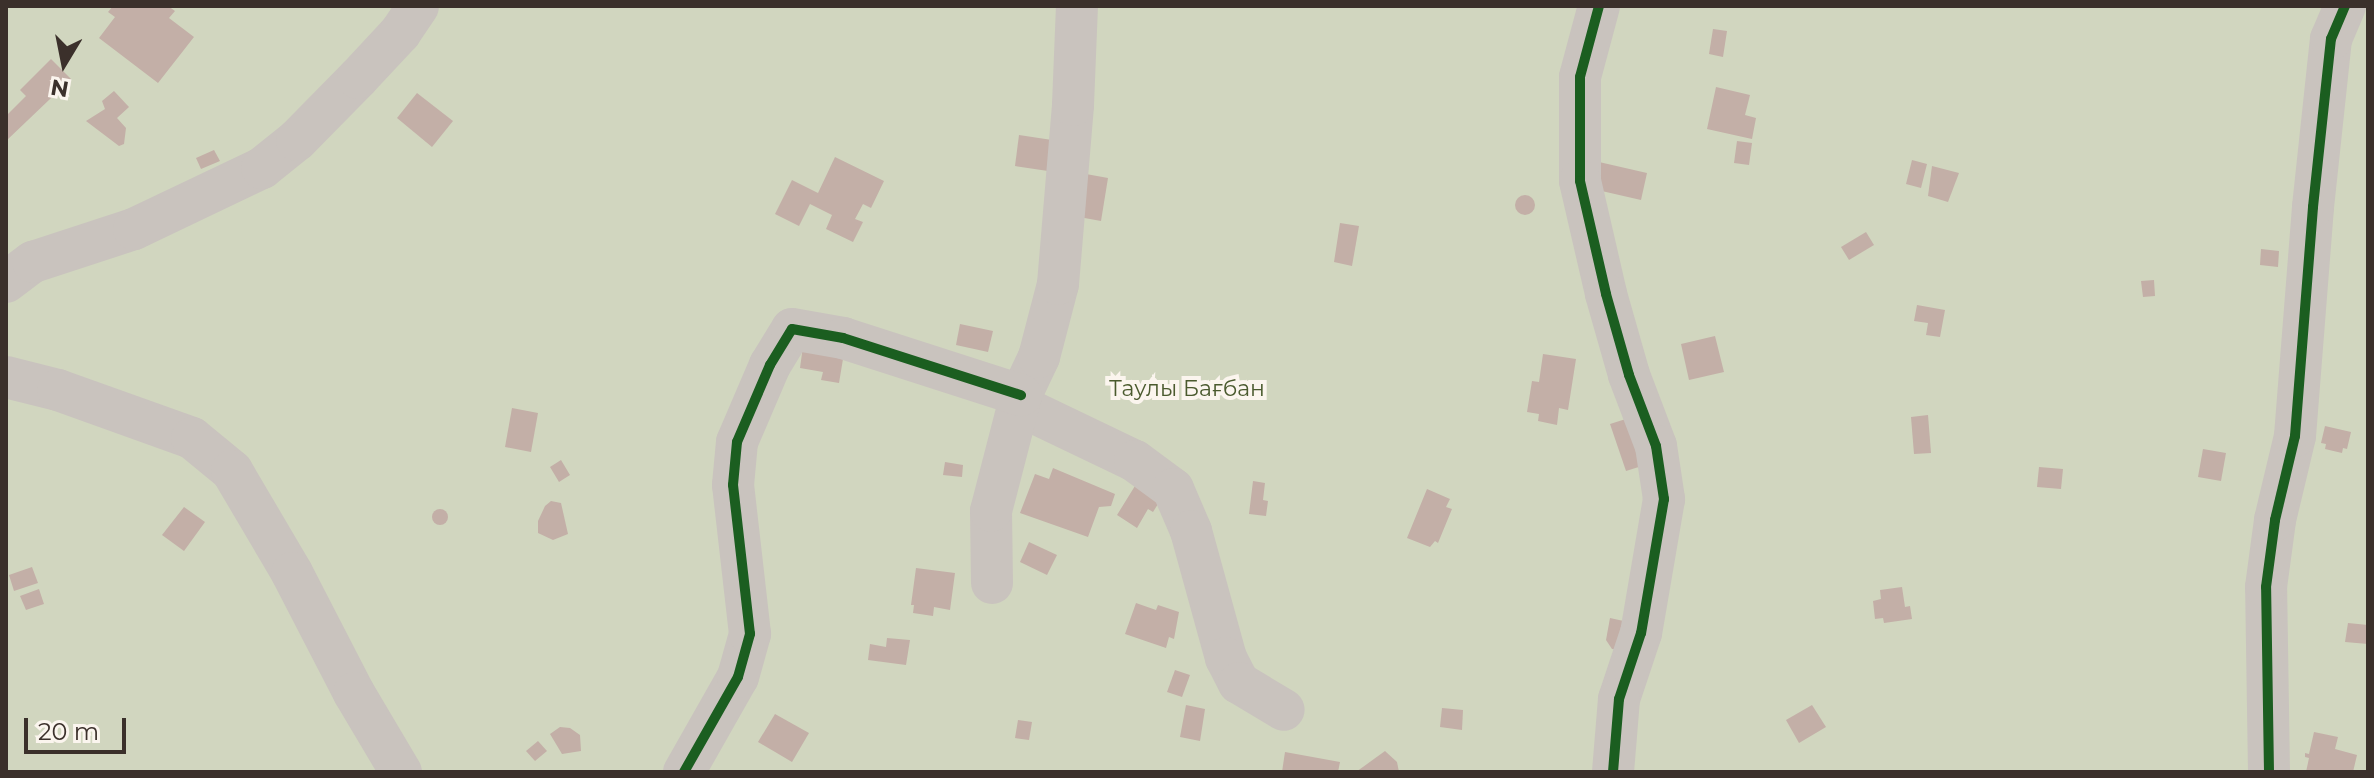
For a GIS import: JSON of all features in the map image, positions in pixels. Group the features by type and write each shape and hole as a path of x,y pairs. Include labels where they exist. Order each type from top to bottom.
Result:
{"street":[{"path":"6,282 33,262 134,229 262,168 297,140 358,78 400,33 418,6"},
{"path":"992,583 991,511 1020,400 1039,357 1058,284 1073,105 1077,6"},
{"path":"1599,6 1580,77 1580,181 1606,294 1629,375 1656,446 1664,499 1641,633 1619,699 1613,772"},
{"path":"2269,772 2266,587 2275,520 2295,436 2313,207 2331,39 2345,6"},
{"path":"684,772 738,677 750,634 733,485 737,442 770,365 792,329 843,338 1020,400 1135,461 1173,489 1191,531 1226,658 1239,683 1284,710"},
{"path":"6,377 58,390 192,438 232,471 401,772"}],"green space":[{"name":"Таулы Бағбан","path":"6,6 2368,6 2368,772 6,772"}],"building":[{"path":"113,6 168,6 175,11 169,18 194,37 158,83 99,38 115,17 108,12"},
{"path":"1713,29 1727,31 1723,57 1709,54"},
{"path":"51,59 71,79 6,141 6,116 26,96 20,90"},
{"path":"1716,87 1750,95 1745,115 1756,118 1752,139 1707,129"},
{"path":"114,91 129,107 117,118 126,128 124,144 119,146 86,121 105,109 102,101"},
{"path":"417,93 453,121 432,147 397,118"},
{"path":"1019,135 1052,140 1048,171 1015,166"},
{"path":"1737,141 1752,143 1749,165 1734,163"},
{"path":"214,150 220,161 201,169 196,158"},
{"path":"835,157 884,181 871,208 863,204 855,219 863,222 853,242 826,229 832,215 810,204 799,226 775,214 792,180 818,193"},
{"path":"1912,160 1927,164 1921,188 1906,184"},
{"path":"1599,162 1647,173 1641,200 1593,189"},
{"path":"1932,166 1959,173 1948,202 1928,196"},
{"path":"1086,174 1108,178 1101,221 1079,217"},
{"path":"1525,195 1532,198 1535,205 1532,212 1525,215 1518,212 1515,205 1518,198"},
{"path":"1340,223 1359,226 1352,266 1334,262"},
{"path":"1866,232 1874,245 1849,260 1841,247"},
{"path":"2261,249 2279,251 2278,267 2260,265"},
{"path":"2154,280 2155,296 2143,297 2141,281"},
{"path":"1917,305 1945,310 1940,337 1926,335 1928,323 1914,321"},
{"path":"960,324 993,331 988,352 956,345"},
{"path":"1715,336 1724,372 1689,380 1681,344"},
{"path":"803,346 844,353 839,383 821,380 823,372 800,368"},
{"path":"1543,354 1576,359 1568,410 1559,408 1557,425 1538,421 1539,414 1527,412 1532,381 1539,382"},
{"path":"512,408 538,413 531,452 505,447"},
{"path":"1928,415 1931,453 1914,454 1911,417"},
{"path":"1629,418 1645,465 1626,471 1610,424"},
{"path":"2325,426 2351,432 2347,449 2343,448 2342,453 2325,449 2326,444 2321,443"},
{"path":"2203,449 2226,453 2221,481 2198,477"},
{"path":"561,460 570,475 559,482 550,467"},
{"path":"945,462 963,465 962,477 943,475"},
{"path":"2039,467 2063,469 2061,489 2037,487"},
{"path":"1053,468 1115,494 1111,506 1099,507 1088,537 1020,513 1035,474 1049,479"},
{"path":"1143,473 1168,488 1153,512 1148,509 1137,528 1117,515"},
{"path":"1253,481 1265,483 1263,500 1268,501 1266,516 1249,514"},
{"path":"1427,489 1450,499 1446,507 1452,509 1438,543 1435,541 1430,547 1407,538"},
{"path":"551,501 561,503 568,534 553,540 538,533 538,521"},
{"path":"184,507 205,522 184,551 162,535"},
{"path":"440,509 448,517 440,525 432,517"},
{"path":"1029,542 1057,555 1047,575 1020,562"},
{"path":"32,567 38,583 14,591 9,575"},
{"path":"916,568 955,573 950,610 934,607 933,616 913,613 914,605 911,605"},
{"path":"1902,587 1905,607 1910,606 1912,619 1884,623 1883,618 1875,619 1873,601 1881,599 1880,590"},
{"path":"39,589 44,604 26,610 20,596"},
{"path":"1136,603 1156,610 1158,605 1179,612 1174,639 1169,637 1166,648 1125,634"},
{"path":"1610,618 1628,622 1622,650 1612,649 1606,640"},
{"path":"2348,623 2368,625 2368,644 2345,642"},
{"path":"887,638 910,640 906,665 868,660 870,644 886,647"},
{"path":"1175,670 1190,675 1182,697 1167,692"},
{"path":"1186,705 1205,709 1200,741 1180,737"},
{"path":"1812,705 1826,727 1799,743 1786,720"},
{"path":"1442,708 1463,710 1462,730 1440,727"},
{"path":"775,714 809,733 792,762 758,742"},
{"path":"1018,720 1032,722 1029,740 1015,738"},
{"path":"560,727 570,728 580,735 581,751 562,754 550,734"},
{"path":"2314,732 2338,737 2335,749 2357,755 2353,772 2306,772 2309,758 2305,757 2305,753 2309,754"},
{"path":"538,741 547,751 535,761 526,751"},
{"path":"1385,751 1397,762 1399,772 1356,772"},
{"path":"1285,752 1340,762 1338,772 1282,772"}],"cycle path":[{"path":"1599,6 1580,77 1580,181 1606,294 1629,375 1656,446 1664,499 1641,633 1619,699 1613,772"},
{"path":"2269,772 2266,587 2275,520 2295,436 2313,207 2331,39 2345,6"},
{"path":"684,772 738,677 750,634 733,485 737,442 770,365 792,329 843,338 1021,395"}]}
